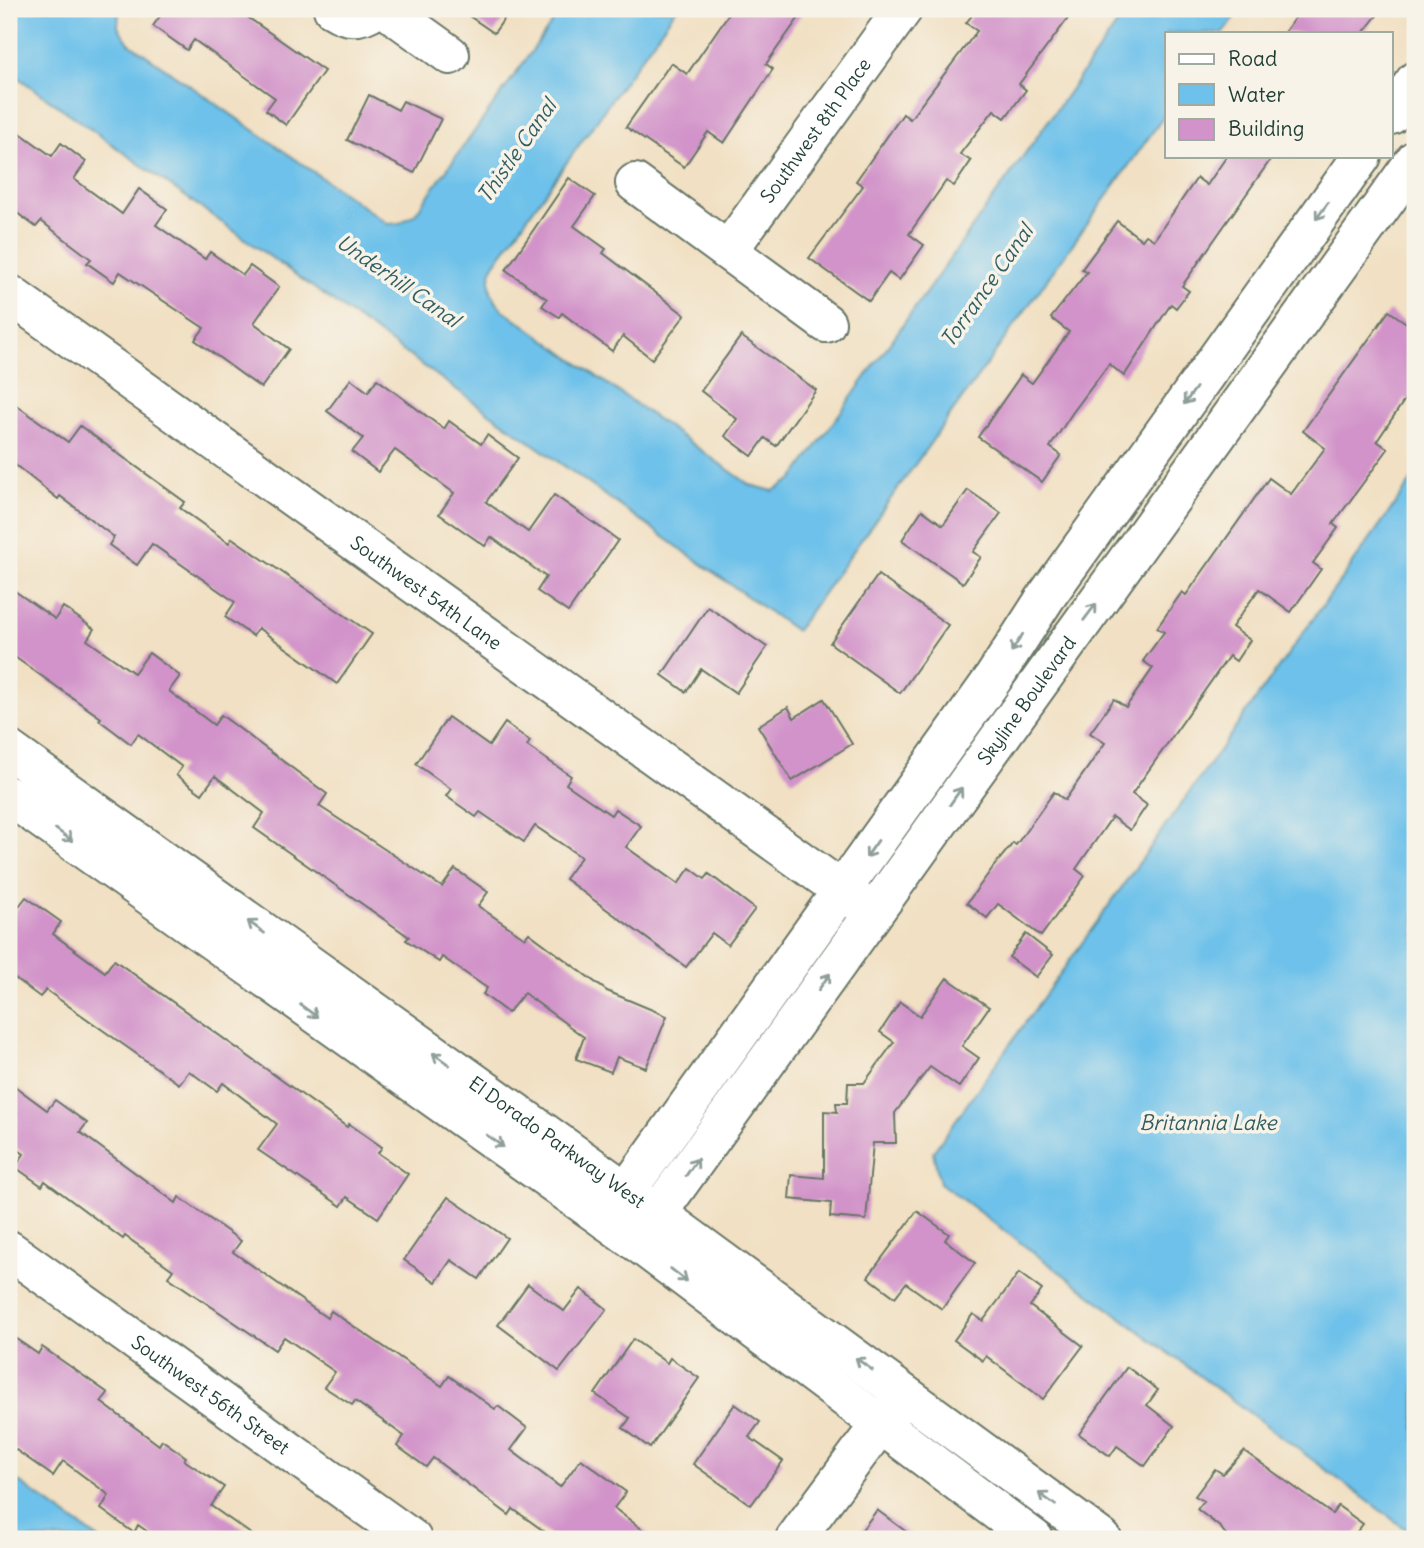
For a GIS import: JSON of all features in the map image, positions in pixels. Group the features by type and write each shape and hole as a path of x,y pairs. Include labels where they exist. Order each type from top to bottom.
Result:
{"street":[{"path":"333,9 352,17 362,16 374,9"},
{"path":"386,9 450,55"},
{"name":"Southwest 8th Place","path":"728,251 903,9"},
{"name":"Skyline Boulevard","path":"616,1205 843,890 993,679 1046,597 1361,158"},
{"name":"Skyline Boulevard","path":"647,1228 1415,160"},
{"path":"635,183 826,323"},
{"name":"Southwest 54th Lane","path":"9,294 873,912"},
{"name":"El Dorado Parkway West","path":"9,750 647,1228 881,1424 1034,1539"},
{"name":"El Dorado Parkway West","path":"9,796 616,1205"},
{"name":"El Dorado Parkway West","path":"647,1228 903,1393 1102,1539"},
{"name":"Southwest 56th Street","path":"9,1250 412,1539"},
{"path":"795,1539 903,1393"}],"water":[{"path":"9,9 119,9 118,27 129,43 388,224 400,223 415,214 562,9 676,9 493,266 490,289 502,309 750,485 773,491 793,479 1128,9 1241,9 1224,32 1165,32 1165,115 796,631 9,71"},
{"name":"Britannia Lake","path":"1415,476 1415,1536 940,1183 933,1152"},
{"path":"9,1475 99,1539 9,1539"}],"building":[{"path":"165,9 236,9 324,71 286,125 266,110 275,98 194,40 187,50 153,26"},
{"path":"459,9 511,9 494,33"},
{"path":"732,9 805,9 766,64 773,69 724,143 708,132 684,167 626,127 671,63 687,74"},
{"path":"977,9 1075,9 1019,84 1026,90 1005,118 994,110 960,154 971,161 954,186 946,181 909,234 924,245 899,280 889,273 869,301 809,258 863,186 856,181 903,114 910,119 977,31 966,23"},
{"path":"1301,9 1382,9 1364,32 1285,32"},
{"path":"369,95 398,110 403,101 441,119 414,173 347,140"},
{"path":"9,125 52,156 61,143 86,162 74,179 122,214 139,189 167,209 156,225 205,259 210,252 243,275 250,266 279,287 254,323 289,349 261,388 195,340 204,328 120,272 114,282 87,263 91,259 41,221 36,227 9,207"},
{"path":"1226,158 1272,158 1182,286 1189,291 1176,308 1171,304 1124,376 1109,364 1073,412 1050,447 1061,455 1042,482 978,437 1021,375 1032,383 1069,332 1051,318 1087,272 1082,269 1117,221 1142,240 1146,235 1154,240 1197,178 1207,185"},
{"path":"569,178 595,196 574,226 606,249 603,253 685,315 652,359 623,336 612,351 562,313 559,317 542,306 547,299 506,270"},
{"path":"1389,311 1415,329 1415,404 1406,398 1377,441 1388,449 1333,524 1338,528 1313,563 1321,569 1291,612 1259,589 1232,627 1250,640 1236,661 1229,656 1132,794 1147,805 1130,830 1112,817 1076,869 1085,876 1041,936 998,904 987,918 967,903 1013,843 1016,845 1054,792 1065,800 1105,743 1090,733 1114,699 1126,707 1153,668 1143,661 1164,632 1157,628 1182,592 1186,595 1269,478 1291,494 1325,448 1303,431"},
{"path":"741,336 816,390 776,446 765,438 752,456 725,436 737,419 701,391"},
{"path":"351,379 368,392 377,379 444,429 449,421 481,444 487,435 518,458 486,502 528,532 554,495 618,540 568,612 537,591 546,577 491,537 485,546 439,514 454,493 395,450 378,472 352,452 363,438 327,411"},
{"path":"9,400 68,442 80,426 185,502 180,508 229,543 232,538 372,634 337,684 258,628 253,636 225,617 235,602 152,544 137,565 109,545 114,537 60,496 58,499 9,460"},
{"path":"968,490 1001,513 973,552 981,557 963,583 902,540 922,510 943,525"},
{"path":"878,575 948,625 900,693 830,643"},
{"path":"9,587 55,619 63,607 94,629 87,640 134,673 149,653 180,676 169,691 214,725 221,715 327,794 319,806 442,887 455,869 488,892 478,906 525,938 529,933 607,991 667,1016 646,1068 617,1057 611,1072 576,1059 584,1037 524,993 508,1013 483,994 487,988 442,957 439,962 406,940 409,937 254,828 264,813 215,776 202,794 176,775 182,767 138,734 131,744 99,720 101,718 9,653"},
{"path":"708,607 767,647 736,693 701,669 686,692 662,675"},
{"path":"824,699 852,744 792,781 758,726 788,707 794,718"},
{"path":"448,717 489,746 505,723 530,741 527,746 571,776 566,784 611,815 615,809 641,826 626,847 678,884 690,868 705,879 709,874 755,909 728,945 712,933 686,967 565,879 581,857 535,826 524,842 480,812 476,817 446,796 451,789 416,764"},
{"path":"26,897 61,922 53,934 105,972 114,960 347,1127 349,1124 382,1147 378,1153 408,1174 378,1218 347,1197 341,1206 258,1150 277,1124 223,1083 217,1091 189,1071 179,1084 46,990 40,997 9,974 9,919"},
{"path":"1026,934 1053,955 1036,977 1009,957"},
{"path":"947,978 989,1007 962,1046 979,1058 959,1087 930,1067 895,1113 896,1143 873,1143 866,1220 830,1217 831,1203 789,1199 791,1175 824,1178 824,1111 837,1112 836,1103 847,1103 848,1083 864,1083 894,1042 880,1032 900,1002 920,1016"},
{"path":"9,1082 47,1110 55,1100 87,1123 80,1132 176,1203 179,1197 241,1241 233,1252 327,1318 331,1311 442,1386 449,1376 495,1409 498,1406 527,1428 511,1450 560,1487 581,1459 626,1492 614,1508 655,1539 555,1539 513,1509 509,1515 433,1458 426,1467 397,1446 404,1436 355,1401 352,1405 324,1387 335,1372 284,1337 275,1350 168,1277 173,1270 125,1236 123,1239 45,1181 42,1186 15,1167 24,1154 9,1143"},
{"path":"448,1197 507,1238 479,1279 451,1260 436,1282 404,1260"},
{"path":"917,1211 949,1234 945,1240 975,1263 942,1309 906,1283 895,1297 868,1277"},
{"path":"1019,1273 1042,1290 1030,1306 1083,1346 1043,1399 986,1356 983,1361 954,1340 973,1314 983,1321"},
{"path":"528,1284 564,1311 581,1289 607,1309 559,1371 498,1325"},
{"path":"9,1334 38,1354 42,1347 108,1393 101,1402 159,1445 162,1440 186,1457 184,1460 224,1487 211,1506 258,1539 158,1539 138,1525 134,1533 101,1509 109,1495 63,1461 53,1476 9,1445"},
{"path":"633,1339 667,1363 670,1358 699,1378 650,1448 623,1428 630,1418 595,1394"},
{"path":"1127,1367 1158,1390 1147,1405 1174,1426 1145,1466 1117,1446 1110,1456 1079,1434"},
{"path":"735,1404 760,1422 749,1437 783,1461 751,1505 693,1464"},
{"path":"1244,1451 1332,1514 1338,1506 1363,1524 1351,1539 1229,1539 1221,1528 1197,1509 1204,1501 1195,1496 1215,1469 1223,1474"},
{"path":"877,1510 916,1539 855,1539"}],"water label":[{"name":"Thistle Canal","path":"517,151"},
{"name":"Underhill Canal","path":"398,281"},
{"name":"Torrance Canal","path":"987,286"}]}
